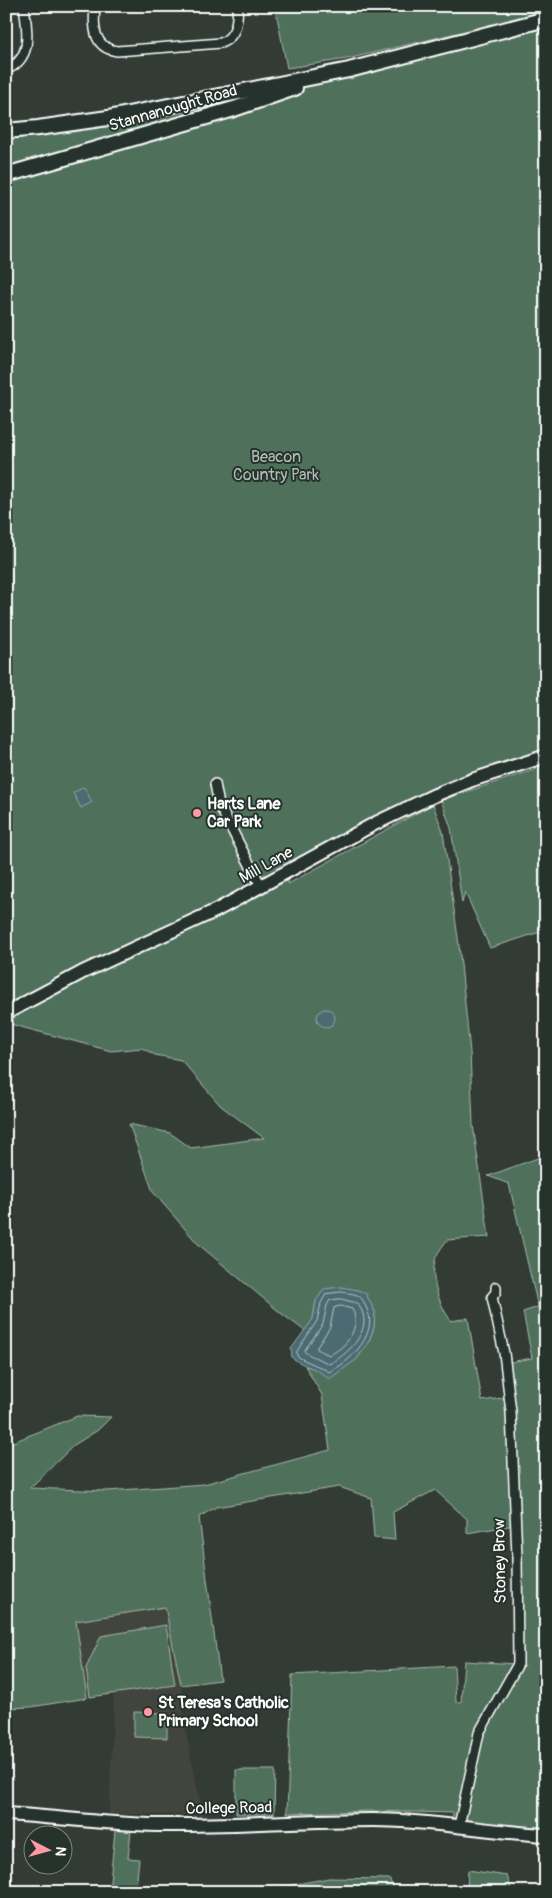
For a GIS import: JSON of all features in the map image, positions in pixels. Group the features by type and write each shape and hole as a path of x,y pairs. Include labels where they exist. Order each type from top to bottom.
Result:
{"main road":[{"name":"Stannanought Road","path":"6,131 108,118 349,70 546,19"},
{"name":"Stannanought Road","path":"6,176 234,109 349,70"}],"street":[{"path":"6,70 14,66 22,58 27,48 28,36 24,6"},
{"path":"94,6 94,29 97,38 104,46 117,51 221,43 233,35 237,22 238,6"},
{"name":"Mill Lane","path":"6,1013 83,972 209,914 374,824 434,795 498,771 546,756"},
{"path":"215,784 219,805 261,886"},
{"name":"Stoney Brow","path":"456,1826 479,1732 518,1664 517,1556 511,1412 504,1353 492,1297 496,1292 496,1287"},
{"name":"College Road","path":"6,1814 155,1825 234,1825 372,1820 409,1821 456,1826"},
{"path":"456,1826 546,1835"}],"shaded area":[{"name":"St Teresa's Catholic Primary School","path":"165,1607 181,1685 185,1727 203,1815 109,1814 114,1694 87,1698 75,1621"}],"green space":[{"path":"275,6 546,6 546,12 347,59 287,68"},
{"name":"Beacon Country Park","path":"546,19 546,757 435,795 6,1013 6,175 349,70"},
{"path":"270,91 6,172 6,137"},
{"path":"546,766 546,932 537,933 490,948 465,892 462,903 451,828 441,800"},
{"path":"433,804 443,832 459,945 470,1052 473,1125 489,1237 447,1240 436,1258 434,1276 443,1308 451,1321 468,1318 482,1401 509,1397 505,1363 532,1358 523,1312 538,1307 509,1184 488,1176 546,1155 546,1835 452,1825 453,1813 370,1811 287,1813 292,1675 454,1666 456,1702 461,1702 464,1661 518,1664 515,1525 467,1533 467,1519 435,1490 393,1512 395,1540 374,1538 371,1498 339,1487 216,1507 199,1517 220,1680 181,1685 165,1607 76,1621 87,1698 31,1707 6,1708 6,1445 77,1416 111,1417 98,1430 74,1445 30,1488 107,1491 204,1484 330,1450 322,1395 305,1366 314,1368 324,1374 357,1359 369,1341 374,1327 375,1312 366,1295 316,1301 313,1319 305,1331 198,1244 153,1192 129,1124 170,1133 191,1148 264,1138 221,1106 181,1060 155,1055 142,1048 111,1051 6,1022 86,977 286,878 288,884"},
{"path":"166,1625 175,1685 90,1697 86,1668 101,1636"},
{"path":"134,1712 167,1713 167,1738 134,1737"},
{"path":"236,1770 275,1770 274,1814 236,1814"},
{"path":"115,1830 131,1831 128,1858 139,1859 136,1889 145,1892 109,1892"},
{"path":"468,1870 507,1876 511,1888 516,1892 467,1892"},
{"path":"329,1878 389,1879 396,1892 254,1892"}],"water":[{"path":"84,787 92,802 81,808 73,793"},
{"path":"326,1009 332,1012 335,1018 332,1024 326,1027 320,1024 317,1018 320,1012"},
{"path":"341,1287 358,1290 366,1294 375,1312 374,1327 369,1341 357,1359 329,1379 320,1372 292,1358 291,1349 313,1319 316,1301 324,1289"}],"place":[{"name":"Harts Lane Car Park","path":"197,813"},
{"name":"St Teresa's Catholic Primary School","path":"148,1712"}]}
